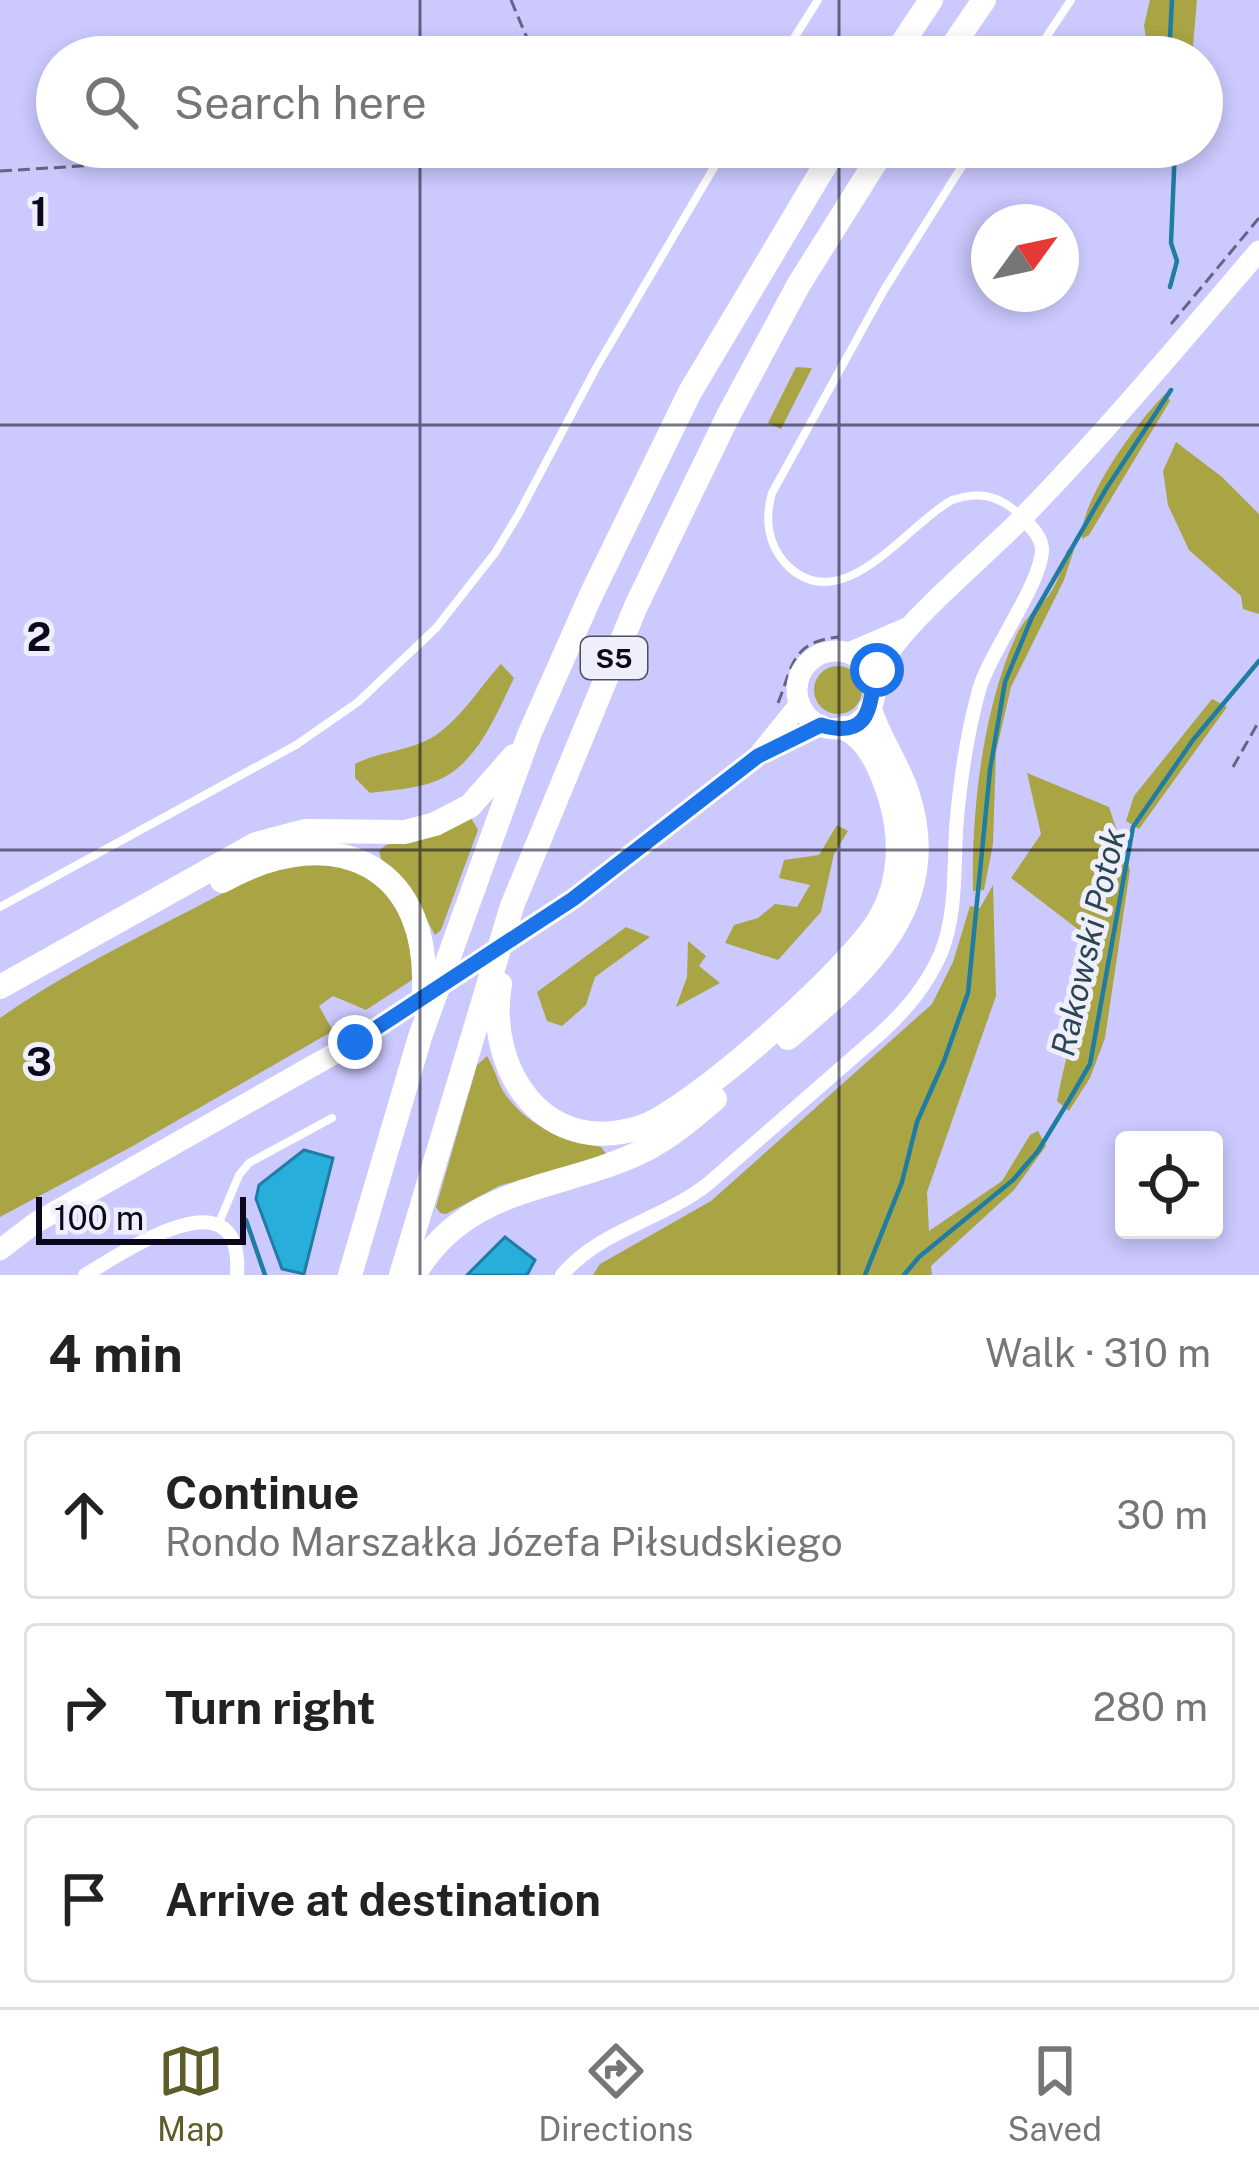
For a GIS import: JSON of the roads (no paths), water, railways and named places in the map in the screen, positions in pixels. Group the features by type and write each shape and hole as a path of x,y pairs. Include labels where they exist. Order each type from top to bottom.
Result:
{"highway":[{"path":"907,36 931,0"},
{"path":"959,36 984,0"},
{"name":"S5","path":"350,1275 420,1037 529,735 690,392 823,168"},
{"name":"S5","path":"401,1275 512,906 636,606 728,416 799,284 872,168"},
{"path":"414,1275 428,1252 472,1212 646,1150 671,1134 827,1004 882,950 907,903 917,846 908,795 871,709"},
{"path":"512,906 496,1030 502,1059 515,1083 531,1103 555,1120 584,1131 626,1130 667,1115 826,981 880,918 897,869 894,809 867,748 832,727"},
{"path":"0,987 256,844 305,831 405,832 435,824 470,806 494,783 529,735"},
{"path":"0,1006 244,868 287,853 317,851 372,867 403,897 423,941 426,968 420,1037"}],"main road":[{"path":"758,756 832,727 855,724 871,709 874,679 913,625 1023,518 1259,251"},
{"path":"0,1235 35,1222 355,1042 573,899 758,756 800,704 799,679 813,658 824,652 849,653 913,625"},
{"path":"849,653 869,668 874,679"},
{"path":"800,704 832,727"},
{"path":"0,1250 35,1222"}],"street":[{"path":"562,1275 591,1246 684,1203 709,1183 881,1033 928,980 943,948 950,916 957,813 978,694 986,668 1040,561 1040,539 1023,518"},
{"path":"85,1275 179,1224 201,1221 218,1226 236,1250 237,1275"}],"lane":[{"path":"795,36 818,0"},
{"path":"1047,36 1071,0"},
{"path":"0,908 296,745 358,701 436,628 495,554 596,368 714,168"},
{"path":"961,168 884,290 772,493 769,534 781,560 793,571 826,581 857,575 938,508 967,495 995,496 1023,518"},
{"path":"218,1226 239,1175 249,1163 332,1118"}],"water":[{"path":"304,1150 333,1158 304,1274 282,1269 256,1199 259,1185"},
{"path":"505,1237 535,1260 527,1275 467,1275"}],"waterway":[{"path":"1170,36 1172,0"},
{"path":"1170,287 1177,261 1171,243 1174,168"},
{"path":"865,1275 902,1182 917,1122 968,993 990,770 1005,682 1032,617 1106,489 1171,390"},
{"name":"Rakowski Potok","path":"904,1275 919,1257 1013,1180 1038,1151 1090,1064 1133,827 1193,740 1259,661"},
{"path":"246,1220 265,1275"}]}
